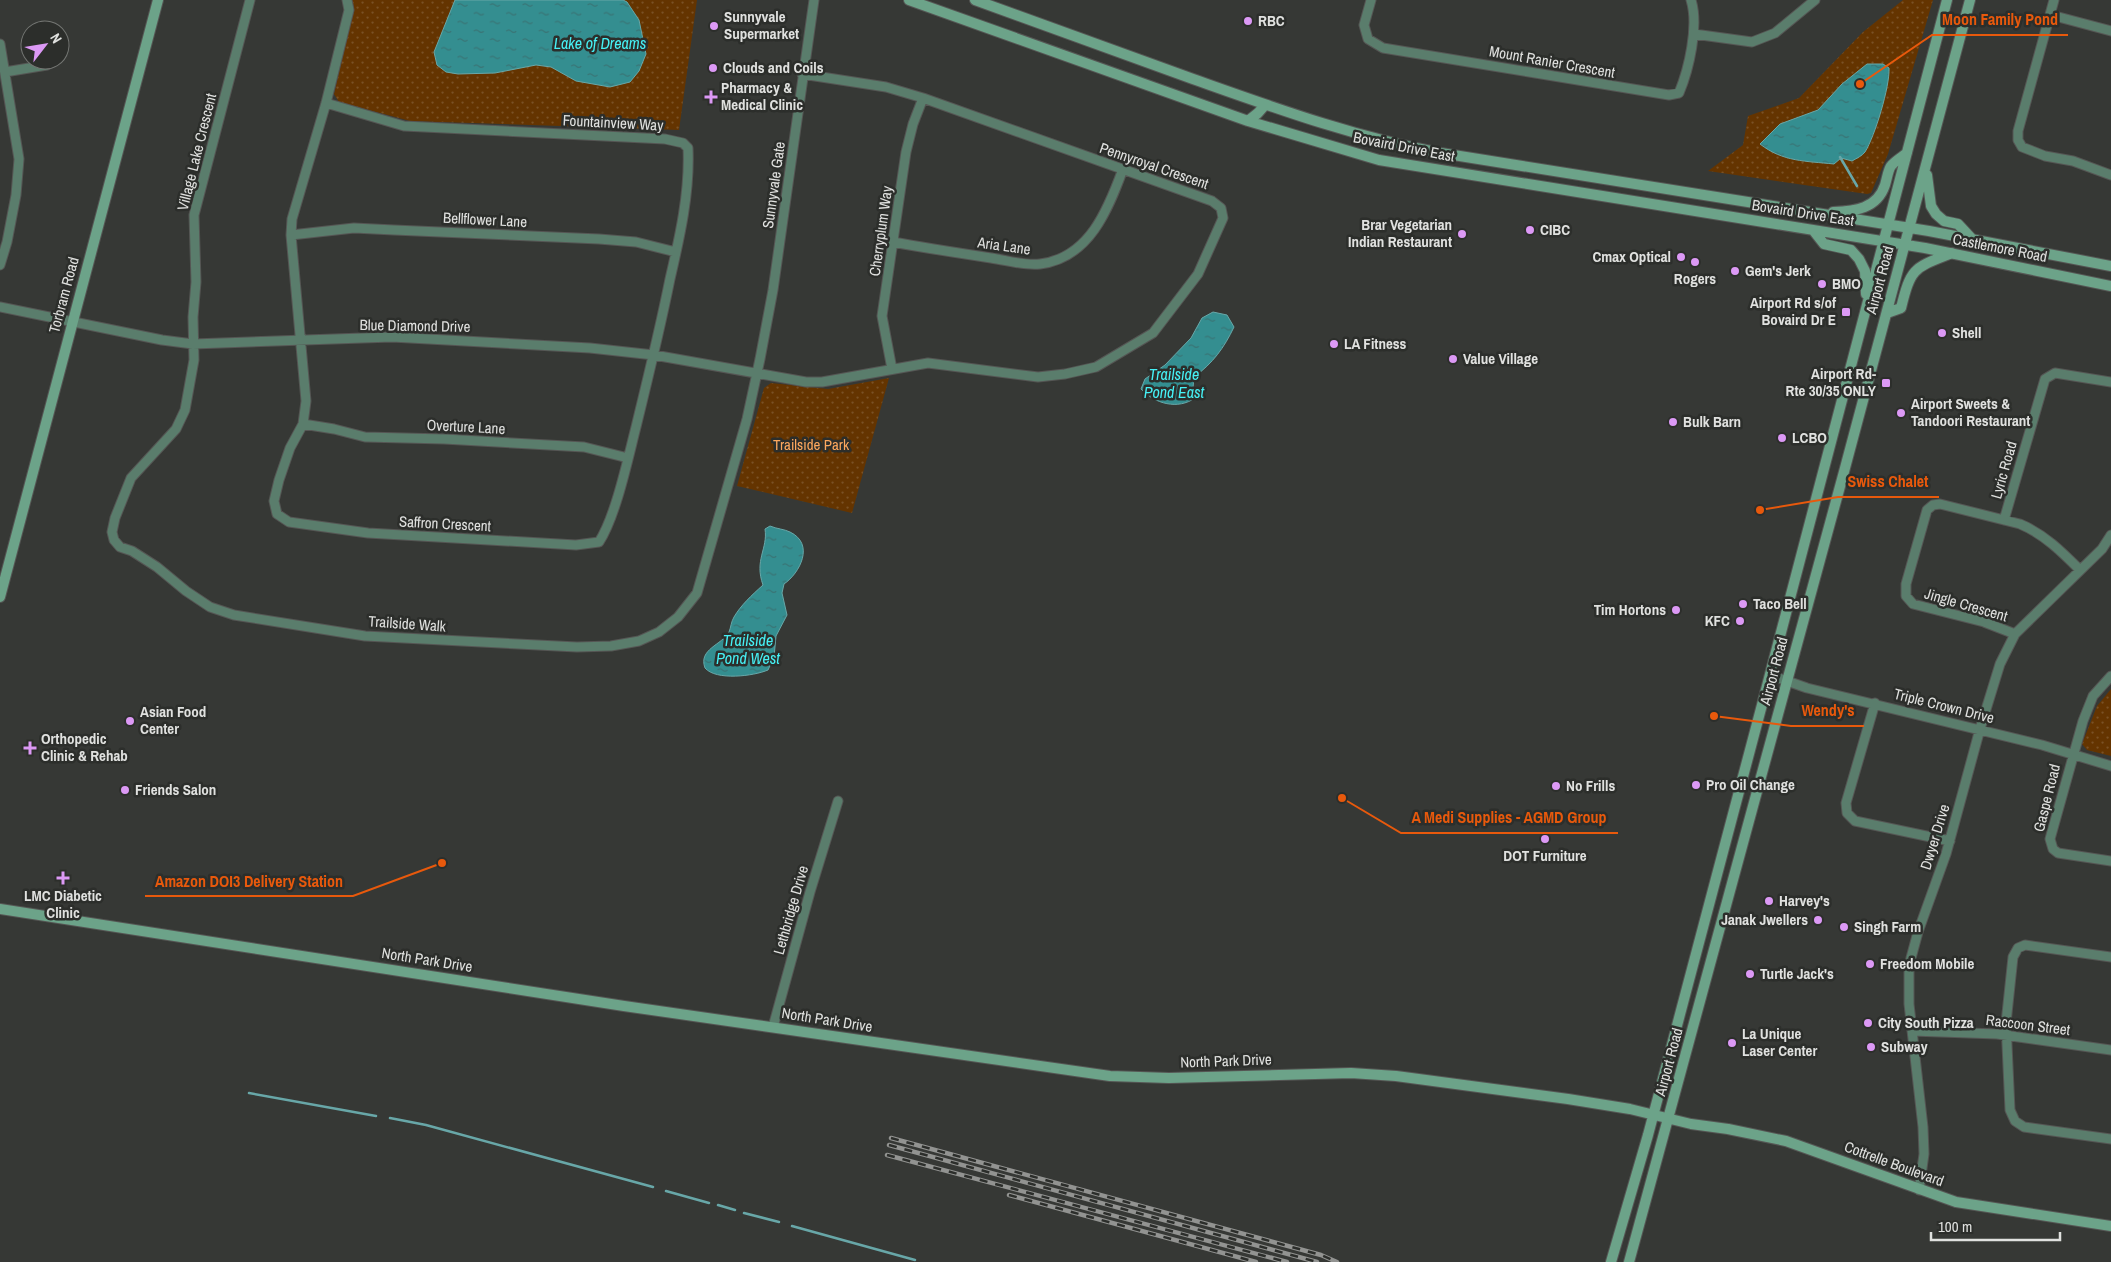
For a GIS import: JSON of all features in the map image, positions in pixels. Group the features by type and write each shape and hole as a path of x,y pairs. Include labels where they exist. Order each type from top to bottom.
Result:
{"main road":[{"name":"Torbram Road","path":"0,597 158,0"},
{"name":"Bovaird Drive East","path":"909,0 1248,121 1379,160 1883,242"},
{"name":"Bovaird Drive East","path":"974,0 1345,132 1409,147 1888,225"},
{"name":"Airport Road","path":"1612,1262 1770,675 1947,0"},
{"name":"Airport Road","path":"1629,1262 1887,313 1970,0"},
{"path":"1248,121 1265,105"},
{"path":"1815,213 1859,210 1866,207 1880,196 1891,166 1907,153"},
{"path":"1926,164 1927,190 1933,209 1944,221 1958,224 1972,239"},
{"name":"Castlemore Road","path":"1888,225 2111,266"},
{"path":"1813,230 1824,244 1851,250 1858,259 1865,271 1867,304"},
{"name":"Castlemore Road","path":"1883,242 1952,253 2111,286"},
{"path":"1887,313 1901,308 1907,284 1913,272 1930,262 1952,253"},
{"name":"North Park Drive","path":"0,910 624,1006 1110,1076 1169,1078 1351,1073 1396,1076 1568,1099 1669,1119"},
{"name":"Cottrelle Boulevard","path":"1669,1119 1786,1141 1956,1202 2111,1226"}],"street":[{"name":"Village Lake Crescent","path":"193,344 196,282 194,215 250,0"},
{"path":"301,340 292,219 326,103 349,10 347,0"},
{"name":"Sunnyvale Gate","path":"757,373 773,290 802,74 814,0"},
{"name":"Mount Ranier Crescent","path":"1371,0 1364,25 1368,39 1383,48 1669,95 1679,93 1684,80 1694,34 1691,0"},
{"path":"1694,34 1752,42 1776,33 1815,0"},
{"path":"2054,0 2018,131 2018,140 2022,147 2045,156 2073,161 2111,175"},
{"path":"2051,15 2111,31"},
{"path":"0,44 5,72 4,91 19,159 16,195 3,242 0,265"},
{"path":"5,72 20,70"},
{"name":"Pennyroyal Crescent","path":"757,373 806,382 822,382 928,363 1038,376 1065,374 1096,367 1153,333 1198,274 1223,218 1221,208 1212,201 923,98 886,87 802,74"},
{"name":"Cherryplum Way","path":"892,369 882,316 906,152 913,124 923,98"},
{"name":"Fountainview Way","path":"326,103 404,126 665,139 682,143 688,148 689,163 684,215 654,355"},
{"name":"Aria Lane","path":"893,242 1017,262 1039,264 1060,259 1077,250 1101,221 1111,203 1123,169"},
{"name":"Bellflower Lane","path":"292,235 354,228 404,230 636,242 676,252"},
{"name":"Blue Diamond Drive","path":"0,307 162,340 193,344 392,337 590,348 654,355 757,373"},
{"name":"Saffron Crescent","path":"301,340 306,400 303,424 290,448 279,480 274,501 277,514 289,522 368,534 576,545 599,542 606,531 628,458 654,355"},
{"name":"Trailside Walk","path":"193,344 194,360 185,410 176,429 131,478 115,518 112,532 114,540 120,547 132,551 157,567 186,591 210,607 234,615 365,636 440,640 577,647 611,646 640,641 659,632 678,617 697,593 747,420 757,373"},
{"name":"Lyric Road","path":"2004,520 2045,379 2055,373 2111,382"},
{"name":"Overture Lane","path":"303,424 365,436 584,447 628,458"},
{"name":"Jingle Crescent","path":"2015,634 1984,622 1913,604 1908,600 1904,591 1925,514 1930,507 1944,505 2030,528 2080,570"},
{"name":"Dwyer Drive","path":"1919,1190 1924,1154 1923,1127 1908,987 1911,958 1950,841 1980,729 2000,664 2015,634 2102,549 2111,535"},
{"name":"Triple Crown Drive","path":"1770,675 1807,688 1980,729 2073,753 2111,766"},
{"path":"2073,753 2088,705 2093,696 2111,676"},
{"path":"1875,703 1846,803 1847,813 1855,821 1950,841"},
{"name":"Gaspe Road","path":"2073,753 2051,834 2051,844 2058,853 2111,860"},
{"name":"Lethbridge Drive","path":"774,1027 810,892 838,801"},
{"path":"2111,957 2025,945 2018,948 2012,961 2005,1035 2010,1110 2015,1122 2024,1127 2111,1139"},
{"name":"Raccoon Street","path":"1912,1031 2005,1035 2111,1050"}],"green space":[{"path":"352,0 697,0 679,130 410,121 339,102 334,94 354,8"},
{"path":"1903,0 1933,0 1888,154 1871,193 1867,194 1708,171 1743,145 1748,116 1799,98 1863,32"},
{"name":"Trailside Park","path":"889,378 852,513 737,486 764,388 771,383 828,389"},
{"path":"2111,689 2111,756 2087,750 2082,744 2097,706"}],"water":[{"name":"Lake of Dreams","path":"455,0 623,0 627,2 639,20 646,54 639,71 630,82 610,87 576,81 551,67 536,65 495,73 458,74 446,72 437,65 434,52"},
{"path":"1867,64 1883,64 1889,68 1889,76 1877,123 1869,145 1861,156 1852,161 1841,158 1834,164 1804,161 1777,154 1760,144 1780,124 1818,110 1842,84"},
{"name":"Trailside Pond East","path":"1213,312 1227,315 1234,327 1217,355 1194,377 1193,388 1195,398 1181,404 1167,404 1153,398 1141,389 1145,379 1165,365 1191,338 1202,318"},
{"name":"Trailside Pond West","path":"770,526 788,531 798,537 803,551 800,566 784,584 782,593 787,615 776,636 774,657 768,670 754,674 726,676 710,672 705,668 705,656 726,636 737,613 747,600 763,585 760,562 765,543 765,529"}],"waterway":[{"path":"1840,157 1857,186"},
{"path":"249,1093 376,1116"},
{"path":"390,1118 426,1125 653,1187"},
{"path":"666,1191 709,1203"},
{"path":"718,1205 735,1210"},
{"path":"744,1213 779,1222"},
{"path":"792,1226 915,1260"}],"railway":[{"path":"891,1138 1321,1255 1337,1262"},
{"path":"889,1145 1317,1262"},
{"path":"887,1155 1287,1262"},
{"path":"1009,1195 1256,1262"}],"place":[{"name":"RBC","path":"1248,21"},
{"name":"Sunnyvale Supermarket","path":"714,26"},
{"name":"Clouds and Coils","path":"713,68"},
{"name":"Moon Family Pond","path":"1860,84"},
{"name":"Pharmacy & Medical Clinic","path":"711,97"},
{"name":"CIBC","path":"1530,230"},
{"name":"Brar Vegetarian Indian Restaurant","path":"1462,234"},
{"name":"Cmax Optical","path":"1681,257"},
{"name":"Rogers","path":"1695,262"},
{"name":"Gem's Jerk","path":"1735,271"},
{"name":"BMO","path":"1822,284"},
{"name":"Airport Rd s/of Bovaird Dr E","path":"1846,312"},
{"name":"Shell","path":"1942,333"},
{"name":"LA Fitness","path":"1334,344"},
{"name":"Value Village","path":"1453,359"},
{"name":"Airport Rd- Rte 30/35 ONLY","path":"1886,383"},
{"name":"Airport Sweets & Tandoori Restaurant","path":"1901,413"},
{"name":"Bulk Barn","path":"1673,422"},
{"name":"LCBO","path":"1782,438"},
{"name":"Swiss Chalet","path":"1760,510"},
{"name":"Taco Bell","path":"1743,604"},
{"name":"Tim Hortons","path":"1676,610"},
{"name":"KFC","path":"1740,621"},
{"name":"Wendy's","path":"1714,716"},
{"name":"Asian Food Center","path":"130,721"},
{"name":"Orthopedic Clinic & Rehab","path":"30,748"},
{"name":"Pro Oil Change","path":"1696,785"},
{"name":"No Frills","path":"1556,786"},
{"name":"Friends Salon","path":"125,790"},
{"name":"A Medi Supplies - AGMD Group","path":"1342,798"},
{"name":"DOT Furniture","path":"1545,839"},
{"name":"Amazon DOI3 Delivery Station","path":"442,863"},
{"name":"LMC Diabetic Clinic","path":"63,878"},
{"name":"Harvey's","path":"1769,901"},
{"name":"Janak Jwellers","path":"1818,920"},
{"name":"Singh Farm","path":"1844,927"},
{"name":"Freedom Mobile","path":"1870,964"},
{"name":"Turtle Jack's","path":"1750,974"},
{"name":"City South Pizza","path":"1868,1023"},
{"name":"La Unique Laser Center","path":"1732,1043"},
{"name":"Subway","path":"1871,1047"}]}
